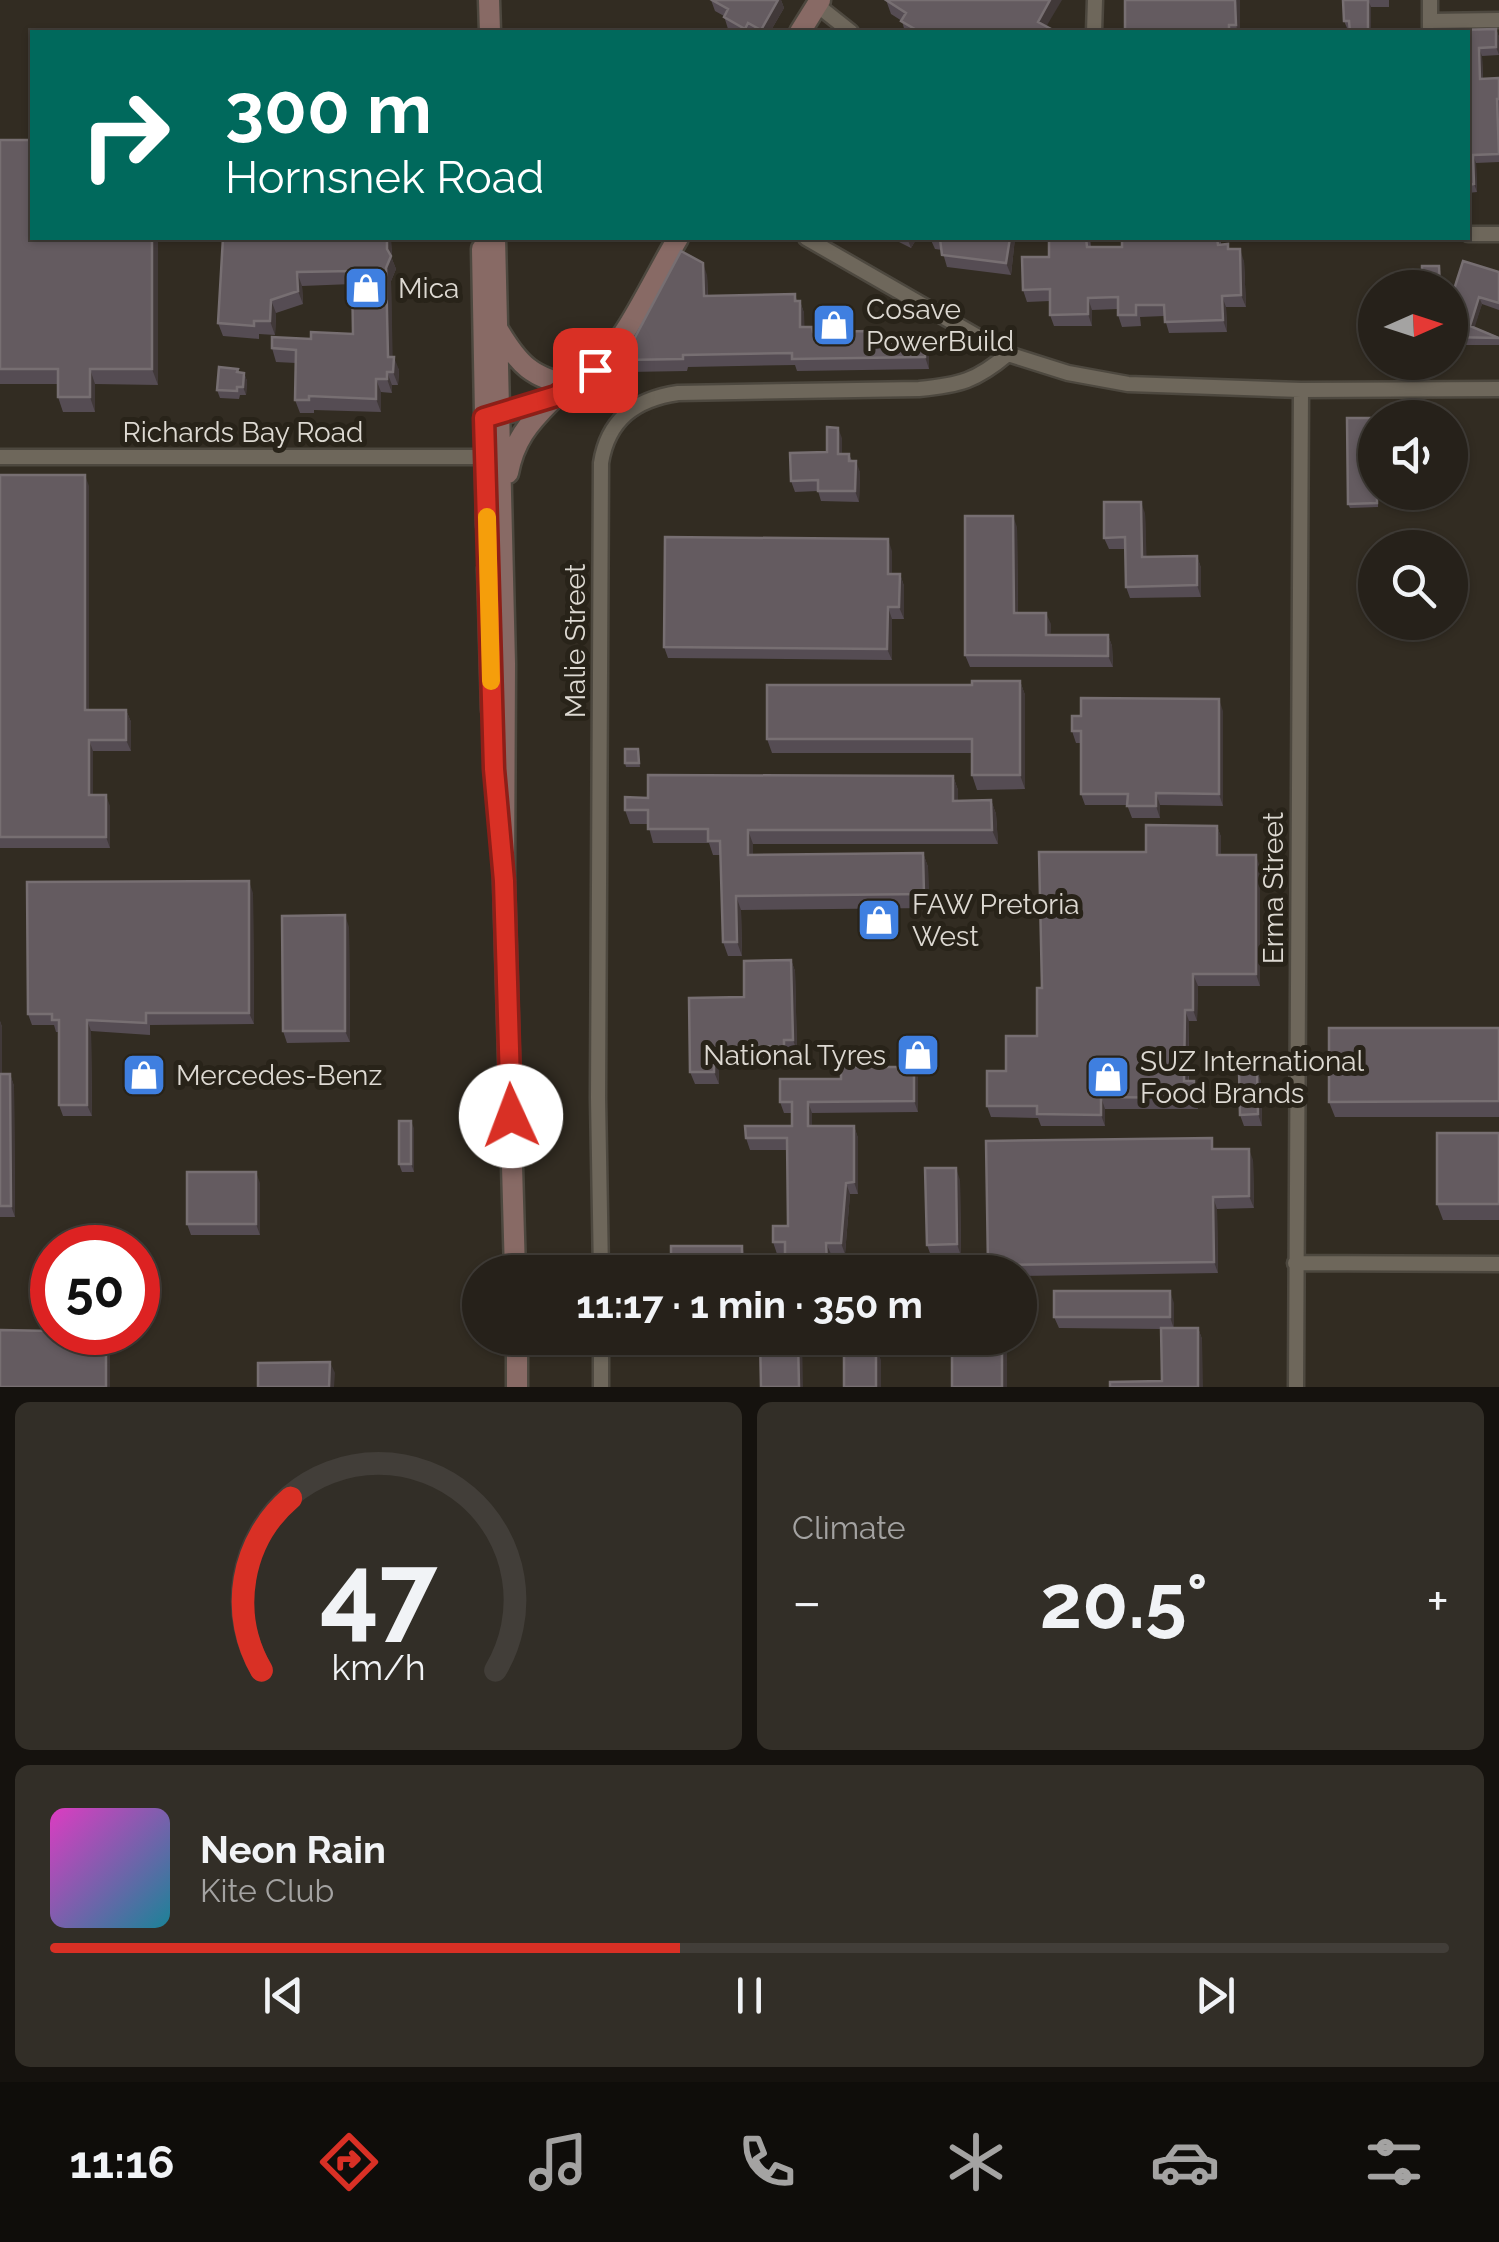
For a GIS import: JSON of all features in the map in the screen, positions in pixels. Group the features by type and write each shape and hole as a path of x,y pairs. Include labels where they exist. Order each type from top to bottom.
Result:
{"main road":[{"path":"479,0 480,30"},
{"path":"489,0 490,30"},
{"path":"801,30 818,2"},
{"path":"482,240 501,536 504,881 515,1255"},
{"path":"495,240 496,327 486,457 494,769 504,881"},
{"path":"501,536 512,452 522,432 565,391 595,370 616,343 677,240"},
{"path":"496,327 520,364 565,391"},
{"path":"492,416 565,391"},
{"path":"517,1355 517,1387"}],"street":[{"path":"1094,30 1095,0"},
{"path":"1430,0 1430,27 1499,20"},
{"path":"818,2 849,30"},
{"path":"1470,234 1499,234"},
{"path":"809,240 1008,354 1068,373 1128,384 1301,390 1499,389"},
{"name":"Malie Street","path":"601,1255 601,482 609,436 626,412 650,397 958,385 979,377 1008,354"},
{"name":"Erma Street","path":"1296,1387 1301,390"},
{"name":"Richards Bay Road","path":"0,457 486,457"},
{"path":"1295,1263 1499,1264"},
{"path":"601,1355 601,1387"}],"building":[{"path":"712,0 778,0 761,30 748,23 745,29 724,17 728,9"},
{"path":"886,0 1050,0 1038,22 1053,30 917,30 901,21 906,13"},
{"path":"1125,0 1235,0 1236,25 1229,25 1229,30 1125,30"},
{"path":"1343,0 1368,0 1368,30 1350,30 1349,21 1344,21"},
{"path":"1496,29 1496,47 1479,48 1480,79 1499,78 1499,154 1473,155 1474,184 1470,185 1470,30 1459,30"},
{"path":"0,140 30,140 30,240 152,240 152,369 90,369 90,397 58,397 58,369 0,369"},
{"path":"223,240 387,240 391,256 386,268 388,357 394,357 393,372 387,372 387,379 376,379 376,399 309,396 309,400 295,400 296,350 272,348 272,337 311,339 311,332 353,334 352,271 297,272 298,291 271,300 270,321 254,321 254,326 218,323"},
{"path":"940,240 1010,240 1006,263 942,255"},
{"path":"1049,240 1086,240 1087,247 1122,247 1122,240 1217,240 1218,245 1228,244 1228,249 1240,249 1241,295 1222,296 1223,320 1165,322 1164,305 1136,305 1136,315 1118,315 1118,297 1088,298 1088,314 1050,315 1050,289 1023,290 1022,257 1049,257"},
{"path":"681,251 703,263 704,296 795,294 795,301 800,301 800,327 812,327 813,332 872,331 872,339 884,339 884,344 925,344 925,357 792,359 792,353 623,360"},
{"path":"1463,261 1499,272 1499,303 1479,297 1470,326 1499,338 1468,337 1468,270 1460,270"},
{"path":"1422,266 1439,266 1439,270 1422,270"},
{"path":"219,367 244,373 243,387 237,387 237,391 217,390"},
{"path":"1347,418 1358,418 1358,504 1348,504"},
{"path":"827,427 838,428 838,454 849,454 849,461 856,461 855,491 818,491 818,480 791,481 790,453 827,452"},
{"path":"0,475 85,475 85,710 126,710 126,740 89,740 89,795 106,795 106,837 0,837"},
{"path":"1104,502 1141,502 1142,557 1197,556 1197,585 1126,587 1125,537 1104,538"},
{"path":"965,516 1013,516 1014,613 1046,613 1046,635 1108,635 1108,656 965,655"},
{"path":"665,537 888,539 888,574 900,574 899,607 888,607 887,649 664,647"},
{"path":"972,681 1020,681 1020,775 972,775 972,739 767,739 767,685 972,685"},
{"path":"1081,698 1219,699 1219,794 1156,793 1156,806 1127,806 1128,794 1081,794 1081,731 1072,731 1072,716 1081,716"},
{"path":"625,749 638,749 639,763 625,763"},
{"path":"648,775 953,776 953,801 991,800 992,830 748,830 748,855 923,853 924,894 736,896 737,942 723,942 720,841 708,841 708,829 648,829 648,810 625,810 625,797 648,798"},
{"path":"1146,825 1217,826 1217,855 1256,855 1256,974 1193,974 1193,1010 1185,1010 1184,1081 1194,1081 1194,1098 1101,1097 1101,1115 1037,1114 1037,1106 987,1106 987,1071 1006,1071 1006,1036 1037,1036 1037,988 1042,988 1039,852 1146,852"},
{"path":"249,881 249,1013 146,1013 146,1023 87,1020 87,1105 59,1105 59,1020 52,1020 52,1014 28,1014 27,882"},
{"path":"345,915 345,1031 283,1031 282,916"},
{"path":"791,960 793,1040 784,1040 784,1046 714,1047 714,1072 690,1072 689,998 744,997 744,961"},
{"path":"1329,1028 1499,1028 1499,1101 1329,1102"},
{"path":"841,1067 914,1067 914,1101 808,1102 808,1126 854,1126 854,1182 846,1183 841,1243 826,1243 827,1255 785,1255 785,1242 773,1242 773,1226 788,1226 787,1138 746,1138 745,1126 792,1126 792,1102 780,1102 780,1079 841,1079"},
{"path":"1239,1070 1257,1070 1258,1114 1240,1115"},
{"path":"0,1074 10,1074 11,1206 0,1206"},
{"path":"399,1121 411,1121 411,1164 399,1164"},
{"path":"1437,1133 1499,1133 1499,1204 1437,1204"},
{"path":"1212,1138 1212,1149 1249,1149 1249,1196 1213,1197 1214,1262 1037,1264 1037,1255 988,1255 986,1141"},
{"path":"925,1168 956,1168 957,1244 927,1245"},
{"path":"187,1172 256,1172 256,1224 187,1224"},
{"path":"671,1246 742,1246 742,1255 671,1255"},
{"path":"1054,1291 1170,1291 1170,1317 1054,1317"},
{"path":"1161,1328 1198,1328 1198,1387 1110,1387 1110,1382 1162,1381"},
{"path":"0,1330 30,1331 30,1355 106,1355 106,1387 0,1387"},
{"path":"760,1355 798,1355 799,1387 761,1387"},
{"path":"844,1355 876,1355 876,1387 844,1387"},
{"path":"952,1355 1002,1355 1002,1387 952,1387"},
{"path":"330,1362 329,1387 258,1387 258,1363"}],"slow traffic":[{"path":"487,517 491,681"}],"place":[{"name":"Mica","path":"366,288"},
{"name":"Cosave PowerBuild","path":"834,325"},
{"name":"FAW Pretoria West","path":"879,920"},
{"name":"National Tyres","path":"918,1055"},
{"name":"Mercedes-Benz","path":"144,1075"},
{"name":"SUZ International Food Brands","path":"1108,1077"}],"route":[{"path":"511,1116 504,881 494,769 484,418 556,396 595,370"}]}
